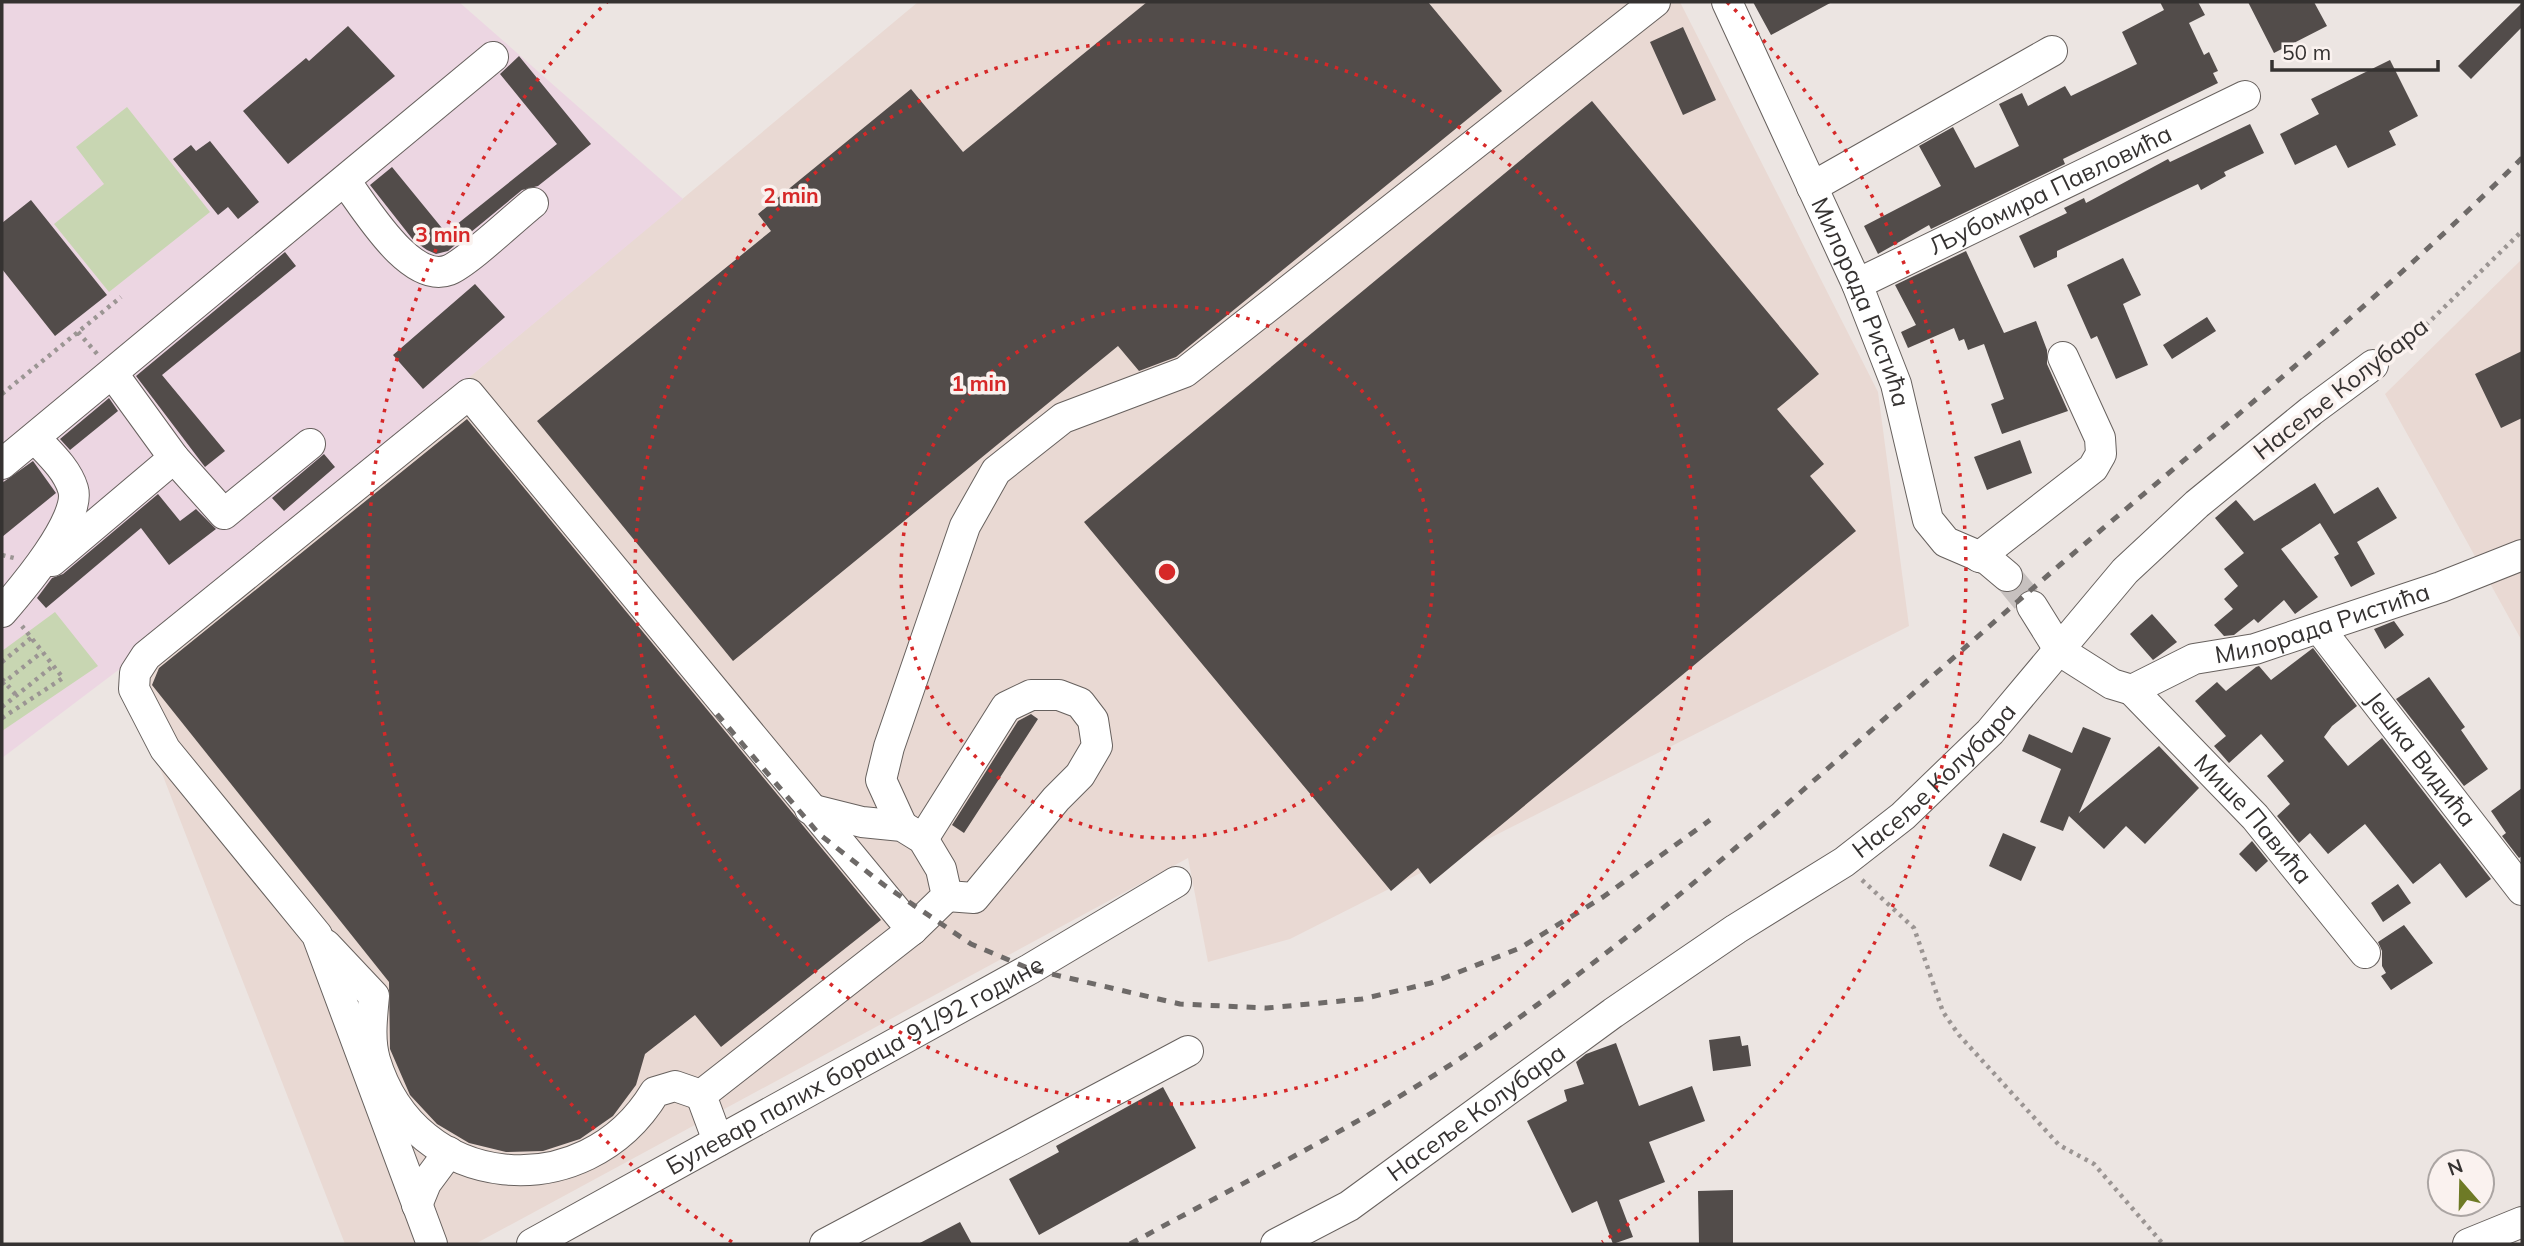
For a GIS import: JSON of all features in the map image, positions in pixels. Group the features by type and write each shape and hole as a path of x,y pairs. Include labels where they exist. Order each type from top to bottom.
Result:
{"street":[{"path":"947,896 941,869 913,832 881,780 889,747 965,526 996,471 1063,418 1185,372 1656,2"},
{"name":"Милорада Ристића","path":"1727,2 1857,284 1896,384 1928,520 1946,542 1979,557 2007,576"},
{"path":"1812,187 2052,51"},
{"path":"2,464 493,57"},
{"name":"Љубомира Павловића","path":"1857,284 2245,96"},
{"path":"345,181 408,261 429,272 451,269 533,203"},
{"path":"1979,557 2093,468 2101,454 2101,438 2063,357"},
{"name":"Насеље Колубара","path":"1276,1244 1349,1206 1613,1013 1736,929 1844,862 1903,816 1990,732 2124,571 2197,504 2311,411 2373,365"},
{"path":"113,374 174,458 224,514 310,444"},
{"path":"718,1141 701,1095 676,1086 655,1092 640,1118 622,1134 569,1164 536,1171 500,1170 467,1163 409,1120 386,1087 375,1058 372,1027 374,996 317,935 165,749 134,689 135,673 146,656 469,394 912,930"},
{"path":"33,577 74,508 75,492 67,475 35,438"},
{"path":"2,612 33,577 174,458"},
{"name":"Милорада Ристића","path":"2132,690 2194,659 2255,649 2441,587 2522,555"},
{"path":"2032,606 2060,650 2112,684 2132,690"},
{"name":"Јешка Видића","path":"2319,628 2522,890"},
{"name":"Мише Павића","path":"2132,690 2255,817 2365,953"},
{"path":"701,1095 912,930 947,896 974,898 1055,799 1080,775 1097,746 1093,720 1080,703 1059,695 1031,695 1006,707 913,832"},
{"path":"810,809 913,832"},
{"name":"Булевар палих бораца 91/92 године","path":"532,1244 1030,969 1177,882"},
{"path":"317,935 432,1244"},
{"path":"825,1244 1188,1051"},
{"path":"417,1205 425,1183 449,1152"},
{"path":"2468,1244 2522,1222"}],"path":[{"name":"Насеље Колубара","path":"2373,365 2419,332 2522,231"},
{"path":"2,394 121,297"},
{"path":"2,662 31,638 62,678 2,718"},
{"path":"16,695 3,682 42,652"},
{"path":"2,706 53,666"},
{"path":"1844,862 1914,928 1943,1012 1959,1035 2059,1144 2094,1164 2163,1244"}],"shaded area":[{"path":"2,2 459,2 683,199 121,668 2,758"},
{"path":"918,2 1680,2 1878,392 1909,626 1290,939 1208,962 1188,858 475,1244 345,1244 121,668"},
{"path":"2522,259 2522,641 2385,394"}],"green space":[{"path":"127,107 210,212 109,292 54,224 104,184 76,147"},
{"path":"55,612 98,666 2,731 2,651"}],"building":[{"path":"1147,2 1428,2 1502,91 1176,357 1139,371 1118,346 733,661 537,421 771,231 758,214 911,89 963,152"},
{"path":"1753,2 1832,2 1771,35"},
{"path":"2160,2 2198,2 2205,15 2189,23 2204,55 2209,52 2218,71 2213,73 2218,83 2063,159 2065,164 1931,229 1929,225 1878,254 1864,226 1941,186 1919,146 1953,127 1975,168 2019,146 1999,104 2022,93 2028,106 2065,86 2071,96 2137,64 2122,32 2164,10"},
{"path":"2248,2 2314,2 2327,26 2274,53"},
{"path":"2522,3 2522,27 2471,79 2458,66"},
{"path":"348,26 395,76 288,164 243,111 306,58 309,61"},
{"path":"1683,27 1716,100 1683,115 1650,42"},
{"path":"519,56 591,144 538,186 522,190 448,251 436,254 427,250 414,241 370,185 392,167 446,233 557,144 500,74"},
{"path":"2390,60 2418,116 2389,131 2396,145 2348,168 2336,145 2295,165 2280,134 2319,114 2311,99"},
{"path":"1592,101 1819,374 1777,409 1824,464 1810,476 1856,531 1430,884 1418,868 1391,891 1084,522"},
{"path":"2250,124 2264,153 2224,172 2226,176 2201,190 2198,184 2057,251 2057,257 2034,268 2019,236 2067,213 2064,208 2084,198 2086,203 2168,159 2170,162"},
{"path":"210,141 259,202 238,219 228,207 218,215 173,159 191,145 196,151"},
{"path":"31,200 107,295 55,336 2,269 2,223"},
{"path":"1966,251 2004,333 2036,321 2047,350 2047,364 2068,411 2002,434 1991,404 2004,399 1984,344 1968,350 1964,339 1959,341 1954,328 1908,348 1901,332 1916,325 1895,285"},
{"path":"285,252 296,266 162,375 225,451 205,467 136,376"},
{"path":"2123,258 2141,295 2123,304 2148,365 2116,379 2097,336 2091,339 2067,285"},
{"path":"475,284 505,317 423,389 393,355"},
{"path":"2207,317 2216,331 2172,359 2163,345"},
{"path":"2522,351 2522,418 2501,428 2475,374"},
{"path":"109,398 118,411 70,450 60,439"},
{"path":"467,419 881,920 721,1047 695,1015 645,1054 636,1085 613,1116 580,1139 543,1151 506,1152 469,1143 437,1124 410,1095 390,1049 389,982 152,685 159,668"},
{"path":"2020,440 2032,473 1987,490 1974,457"},
{"path":"324,454 335,467 284,511 272,498"},
{"path":"33,461 56,493 2,537 2,483"},
{"path":"2315,483 2334,514 2378,487 2397,518 2357,542 2375,574 2351,587 2334,557 2339,554 2320,523 2281,549 2318,597 2295,614 2284,600 2258,623 2254,619 2234,635 2224,636 2214,625 2233,609 2224,599 2238,586 2224,569 2244,553 2215,518 2236,500 2254,521"},
{"path":"158,494 180,521 196,509 216,529 169,565 141,528 46,608 37,598 52,578 63,574"},
{"path":"2152,614 2177,642 2153,660 2130,634"},
{"path":"2394,621 2404,635 2385,649 2374,629"},
{"path":"2313,648 2357,706 2332,726 2324,737 2348,766 2382,738 2491,879 2466,898 2440,863 2413,884 2365,824 2328,854 2310,833 2299,843 2277,816 2290,804 2267,776 2284,761 2261,734 2229,763 2214,746 2226,736 2195,701 2217,682 2226,691 2259,666 2271,680"},
{"path":"2429,677 2465,727 2461,730 2488,769 2464,786 2396,699"},
{"path":"1031,714 1038,719 964,833 952,825 1018,721"},
{"path":"2083,727 2111,738 2079,813 2159,746 2199,788 2145,844 2126,826 2104,849 2069,816 2063,831 2040,822 2061,769 2022,751 2029,734 2072,753"},
{"path":"2522,788 2522,856 2519,858 2502,836 2506,833 2491,811"},
{"path":"2003,833 2036,847 2021,881 1989,866"},
{"path":"2252,841 2268,861 2256,872 2239,854"},
{"path":"2398,884 2411,903 2383,922 2371,903"},
{"path":"2404,925 2433,963 2391,990 2381,976 2386,973 2382,966 2382,951 2378,942"},
{"path":"1740,1036 1742,1046 1748,1045 1751,1066 1713,1071 1709,1040"},
{"path":"1616,1043 1639,1106 1692,1086 1705,1121 1649,1142 1665,1182 1619,1200 1633,1237 1613,1244 1597,1201 1572,1213 1527,1121 1567,1101 1564,1090 1584,1084 1576,1062 1586,1054"},
{"path":"1163,1087 1196,1148 1039,1235 1009,1179 1059,1152 1056,1146"},
{"path":"1733,1190 1733,1244 1699,1244 1698,1191"},
{"path":"960,1222 972,1244 918,1244"}],"tunnel":[{"path":"2007,576 2032,606"}],"railway":[{"path":"1130,1244 1310,1147 1443,1069 1562,987 1636,930 1780,810 2061,564 2354,315 2522,158"},
{"path":"717,714 819,834 884,885 971,944 1030,969 1180,1004 1267,1008 1362,999 1431,983 1520,948 1603,897 1710,820"}]}
